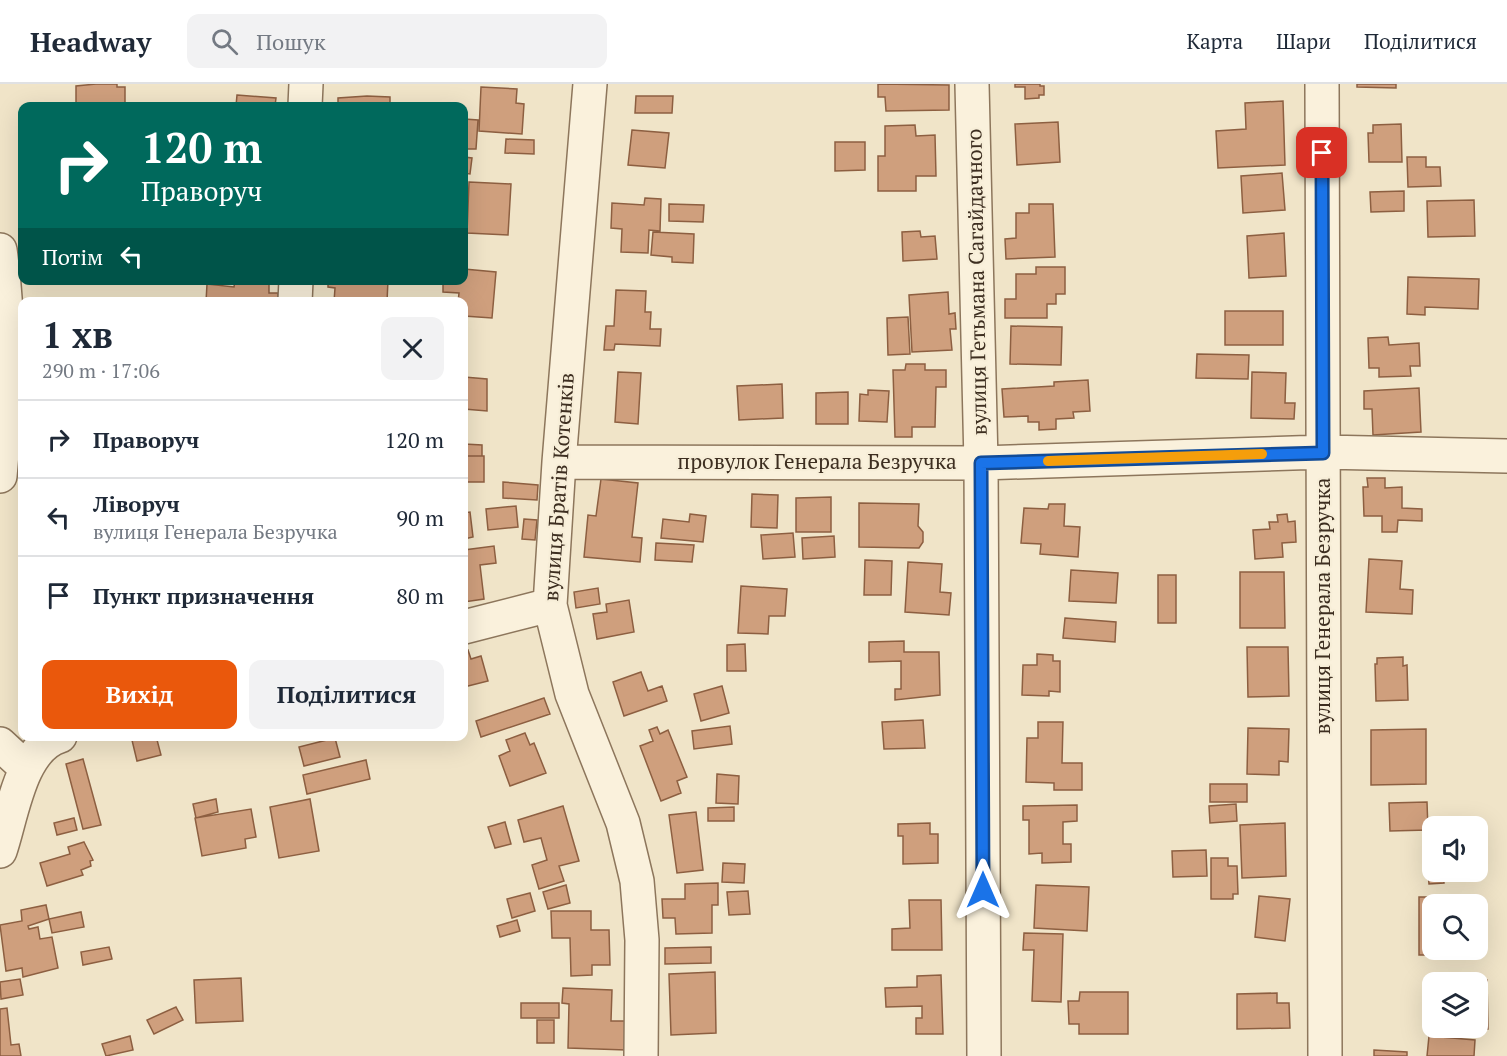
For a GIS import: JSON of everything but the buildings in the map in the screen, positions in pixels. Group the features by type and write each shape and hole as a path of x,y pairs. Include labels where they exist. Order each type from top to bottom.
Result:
{"street":[{"path":"305,102 306,84"},
{"name":"вулиця Братів Котенків","path":"590,84 559,462 550,605 572,694 623,823 637,881 642,940 641,1056"},
{"name":"вулиця Гетьмана Сагайдачного","path":"972,84 981,463 984,1056"},
{"name":"вулиця Генерала Безручка","path":"1322,84 1325,1056"},
{"path":"0,250 5,282 7,397 0,476"},
{"name":"провулок Генерала Безручка","path":"559,462 981,463 1323,453 1507,456"},
{"path":"468,626 550,605"},
{"path":"0,851 26,768 35,751 52,741"},
{"path":"0,744 26,768"}],"slow traffic":[{"path":"1048,461 1262,454"}],"route":[{"path":"983,890 981,463 1323,453 1322,153"}]}
